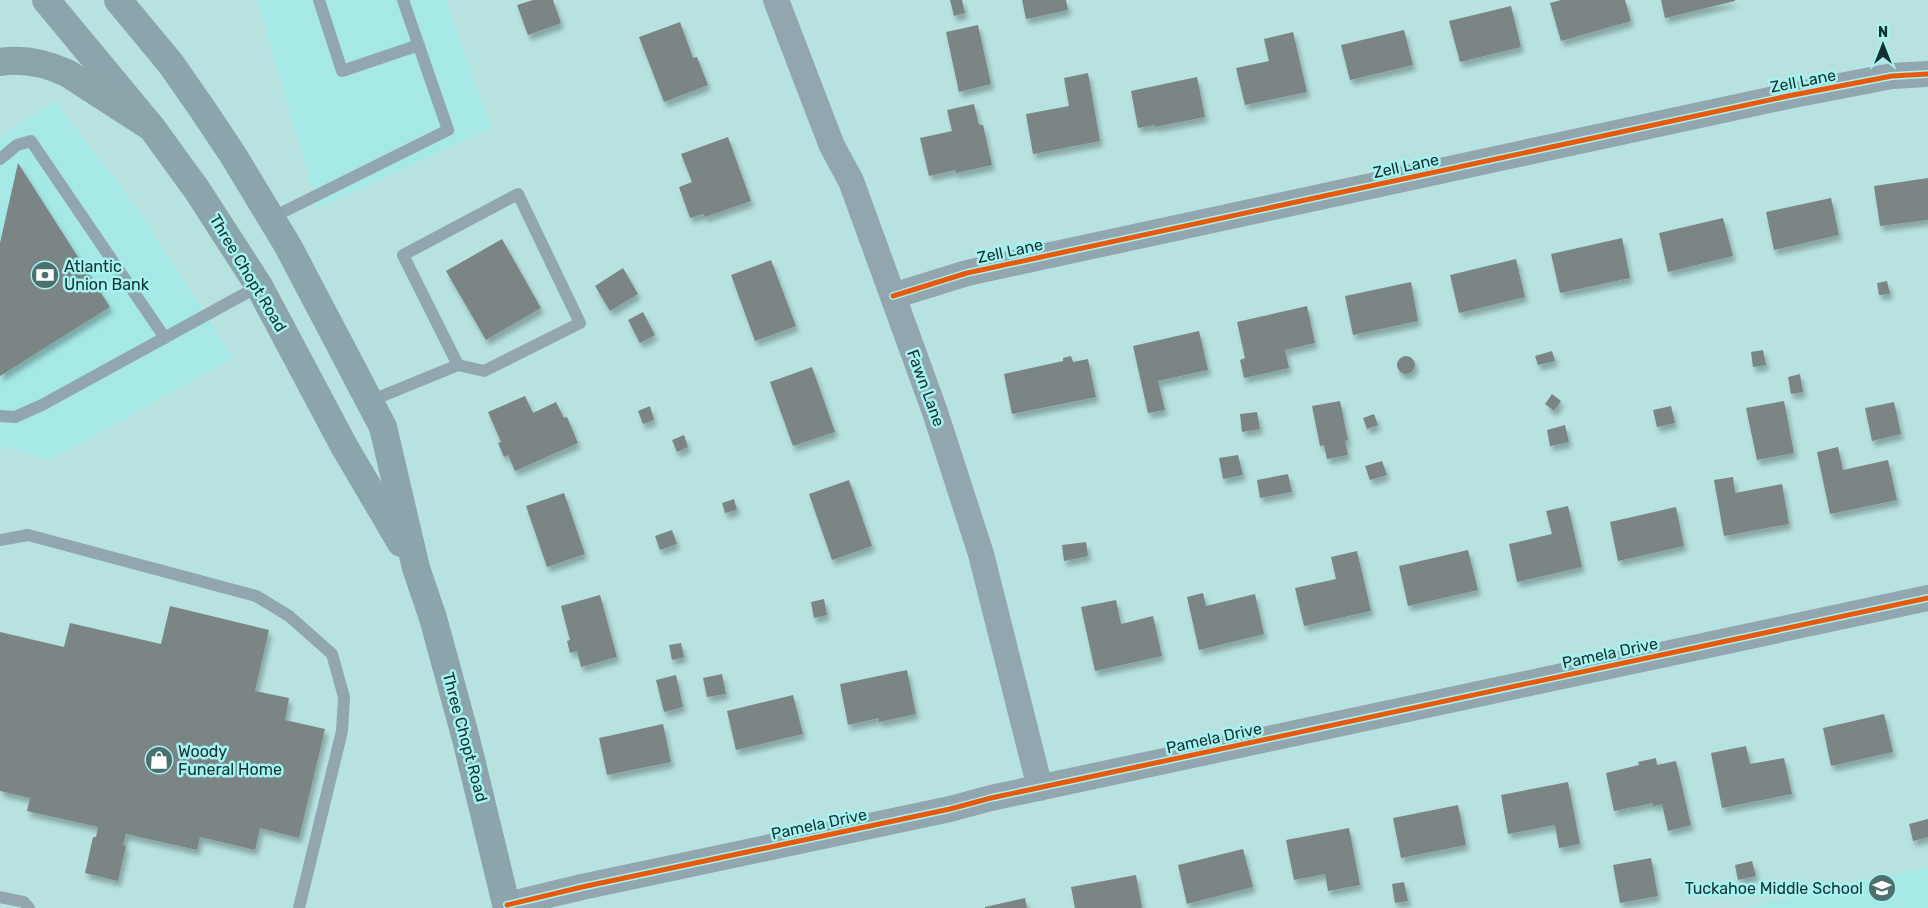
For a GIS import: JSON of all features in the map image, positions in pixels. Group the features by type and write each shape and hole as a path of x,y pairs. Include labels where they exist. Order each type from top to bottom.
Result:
{"highway":[{"path":"0,62 13,60 37,62 52,66 67,73 152,128"}],"main road":[{"name":"Three Chopt Road","path":"46,0 152,128 197,190 259,286 344,446 416,568"},
{"name":"Three Chopt Road","path":"118,0 171,64 204,110 271,218 318,301 383,427 416,568 433,618 466,739 502,907"}],"street":[{"name":"Fawn Lane","path":"776,0 832,146 851,181 935,412 981,554 1040,788"},
{"name":"Zell Lane","path":"893,296 967,273 1034,258 1788,96 1892,76 1928,74"},
{"name":"Pamela Drive","path":"502,907 582,887 1928,598"}],"lane":[{"path":"319,0 342,71 419,45"},
{"path":"271,218 448,130 403,0"},
{"path":"0,159 17,145 31,141 164,338"},
{"path":"370,401 458,365 484,371 580,323 518,194 403,255 458,365"},
{"path":"0,416 15,417 42,405 259,286"},
{"path":"0,540 28,535 256,596 289,616 332,654 344,697 342,731 299,908"},
{"path":"0,897 25,906"}],"shaded area":[{"path":"257,0 446,0 491,128 318,208"},
{"path":"55,101 140,212 233,358 50,460 0,446 0,136"},
{"name":"Tuckahoe Middle School","path":"1928,868 1928,908 1743,908"}],"building":[{"path":"533,0 553,0 561,23 528,35 517,5"},
{"path":"950,0 962,0 965,13 954,16"},
{"path":"1022,0 1066,0 1068,10 1026,19"},
{"path":"1561,0 1625,0 1631,21 1561,41 1550,3"},
{"path":"1661,0 1735,0 1735,1 1665,18"},
{"path":"1511,6 1521,47 1460,62 1449,21"},
{"path":"680,22 693,58 697,57 708,85 664,102 639,37"},
{"path":"978,25 991,84 959,92 946,32"},
{"path":"1404,30 1413,65 1350,80 1341,45"},
{"path":"1293,32 1307,92 1245,105 1236,68 1269,61 1264,39"},
{"path":"1088,73 1100,141 1033,154 1026,114 1069,106 1064,78"},
{"path":"1197,77 1205,117 1155,127 1155,125 1138,128 1131,91"},
{"path":"974,104 979,125 983,125 992,165 956,173 955,170 929,176 920,138 952,131 947,110"},
{"path":"728,137 751,201 705,217 703,214 690,218 679,187 692,182 681,154"},
{"name":"Atlantic Union Bank","path":"18,163 110,307 0,376 0,243"},
{"path":"1928,178 1928,220 1880,226 1874,186"},
{"path":"1831,198 1839,235 1774,250 1766,212"},
{"path":"1723,218 1733,256 1668,272 1659,233"},
{"path":"1622,238 1630,278 1560,293 1551,254"},
{"path":"502,239 541,308 486,340 446,271"},
{"path":"1516,259 1525,297 1459,313 1450,275"},
{"path":"771,260 796,326 755,341 731,275"},
{"path":"623,268 638,294 610,311 595,286"},
{"path":"1887,281 1890,294 1879,295 1877,283"},
{"path":"1411,282 1418,321 1353,335 1345,296"},
{"path":"1307,306 1315,343 1285,350 1289,368 1244,378 1240,360 1245,358 1237,322"},
{"path":"643,312 655,335 640,343 628,320"},
{"path":"1199,331 1208,370 1158,381 1165,410 1148,413 1133,346"},
{"path":"1763,350 1766,365 1753,367 1751,352"},
{"path":"1552,351 1555,361 1538,365 1535,356"},
{"path":"1071,356 1073,362 1088,359 1096,397 1012,414 1004,374 1063,361 1063,358"},
{"path":"1406,356 1412,359 1415,365 1412,371 1406,374 1400,371 1397,365 1400,359"},
{"path":"812,367 835,432 793,446 770,382"},
{"path":"1800,374 1803,392 1791,394 1788,377"},
{"path":"1552,394 1561,401 1554,411 1545,404"},
{"path":"525,396 533,413 556,402 564,418 567,417 578,443 515,471 508,455 504,457 498,443 501,442 488,412"},
{"path":"1340,401 1348,440 1345,441 1348,455 1327,459 1324,445 1320,446 1312,406"},
{"path":"1784,401 1794,453 1757,460 1746,408"},
{"path":"1894,402 1901,434 1872,441 1865,408"},
{"path":"650,406 654,420 643,424 638,411"},
{"path":"1671,406 1675,423 1657,427 1653,410"},
{"path":"1257,412 1260,429 1242,432 1240,414"},
{"path":"1374,414 1378,425 1367,429 1363,418"},
{"path":"1565,425 1569,442 1550,446 1547,430"},
{"path":"684,435 688,447 677,452 672,440"},
{"path":"1838,447 1843,470 1888,460 1897,500 1830,514 1817,452"},
{"path":"1238,455 1243,475 1223,479 1219,458"},
{"path":"1382,461 1387,475 1370,480 1365,466"},
{"path":"1288,474 1292,492 1260,498 1257,480"},
{"path":"1733,477 1735,493 1782,484 1789,524 1724,536 1714,480"},
{"path":"849,480 872,546 832,560 809,494"},
{"path":"564,493 585,554 547,567 526,506"},
{"path":"734,499 737,510 725,513 722,503"},
{"path":"1568,506 1582,567 1517,582 1509,544 1552,534 1546,511"},
{"path":"1676,507 1684,546 1618,561 1610,522"},
{"path":"672,530 677,544 660,550 655,536"},
{"path":"1086,542 1088,556 1064,561 1062,545"},
{"path":"1468,550 1478,590 1408,606 1399,566"},
{"path":"1357,551 1371,611 1304,626 1295,588 1336,579 1331,557"},
{"path":"1203,593 1206,606 1255,594 1264,634 1199,650 1187,597"},
{"path":"600,595 617,657 581,667 577,651 570,653 567,641 570,640 561,606"},
{"path":"824,599 827,615 814,618 811,602"},
{"path":"1116,600 1121,624 1153,616 1162,656 1095,671 1081,607"},
{"name":"Woody Funeral Home","path":"170,606 269,630 255,691 289,698 285,720 325,729 299,838 260,828 255,850 200,837 197,850 126,834 123,845 126,846 118,881 85,873 93,837 96,837 98,827 27,811 30,798 0,791 0,632 64,647 70,623 161,644"},
{"path":"681,643 684,657 672,660 669,645"},
{"path":"907,670 916,714 879,722 879,718 848,725 840,684"},
{"path":"722,674 726,694 707,697 703,678"},
{"path":"676,675 683,707 664,712 656,680"},
{"path":"793,695 803,734 736,750 727,711"},
{"path":"1884,714 1893,752 1831,766 1823,728"},
{"path":"663,724 671,762 607,775 599,738"},
{"path":"1746,746 1750,764 1784,758 1792,794 1722,808 1711,753"},
{"path":"1656,758 1657,765 1676,761 1691,825 1668,831 1662,804 1653,806 1653,803 1614,811 1606,773 1639,765 1638,762"},
{"path":"1568,782 1580,844 1559,848 1555,825 1508,834 1501,795"},
{"path":"1458,805 1466,845 1401,858 1393,818"},
{"path":"1928,819 1928,837 1913,841 1909,824"},
{"path":"1349,828 1360,885 1328,891 1325,874 1294,880 1286,840"},
{"path":"1243,849 1253,887 1187,904 1178,865"},
{"path":"1651,858 1658,896 1620,903 1613,865"},
{"path":"1752,861 1756,876 1738,880 1735,865"},
{"path":"1136,875 1142,908 1075,908 1071,887"},
{"path":"1404,882 1408,901 1395,903 1392,884"},
{"path":"1025,898 1027,908 985,908 985,907"}],"cycle path":[{"path":"893,296 967,273 1788,96 1892,76 1928,74"},
{"path":"507,905 582,887 950,809 991,798 1928,598"}],"place":[{"name":"Atlantic Union Bank","path":"45,275"},
{"name":"Woody Funeral Home","path":"159,760"},
{"name":"Tuckahoe Middle School","path":"1882,888"}]}
